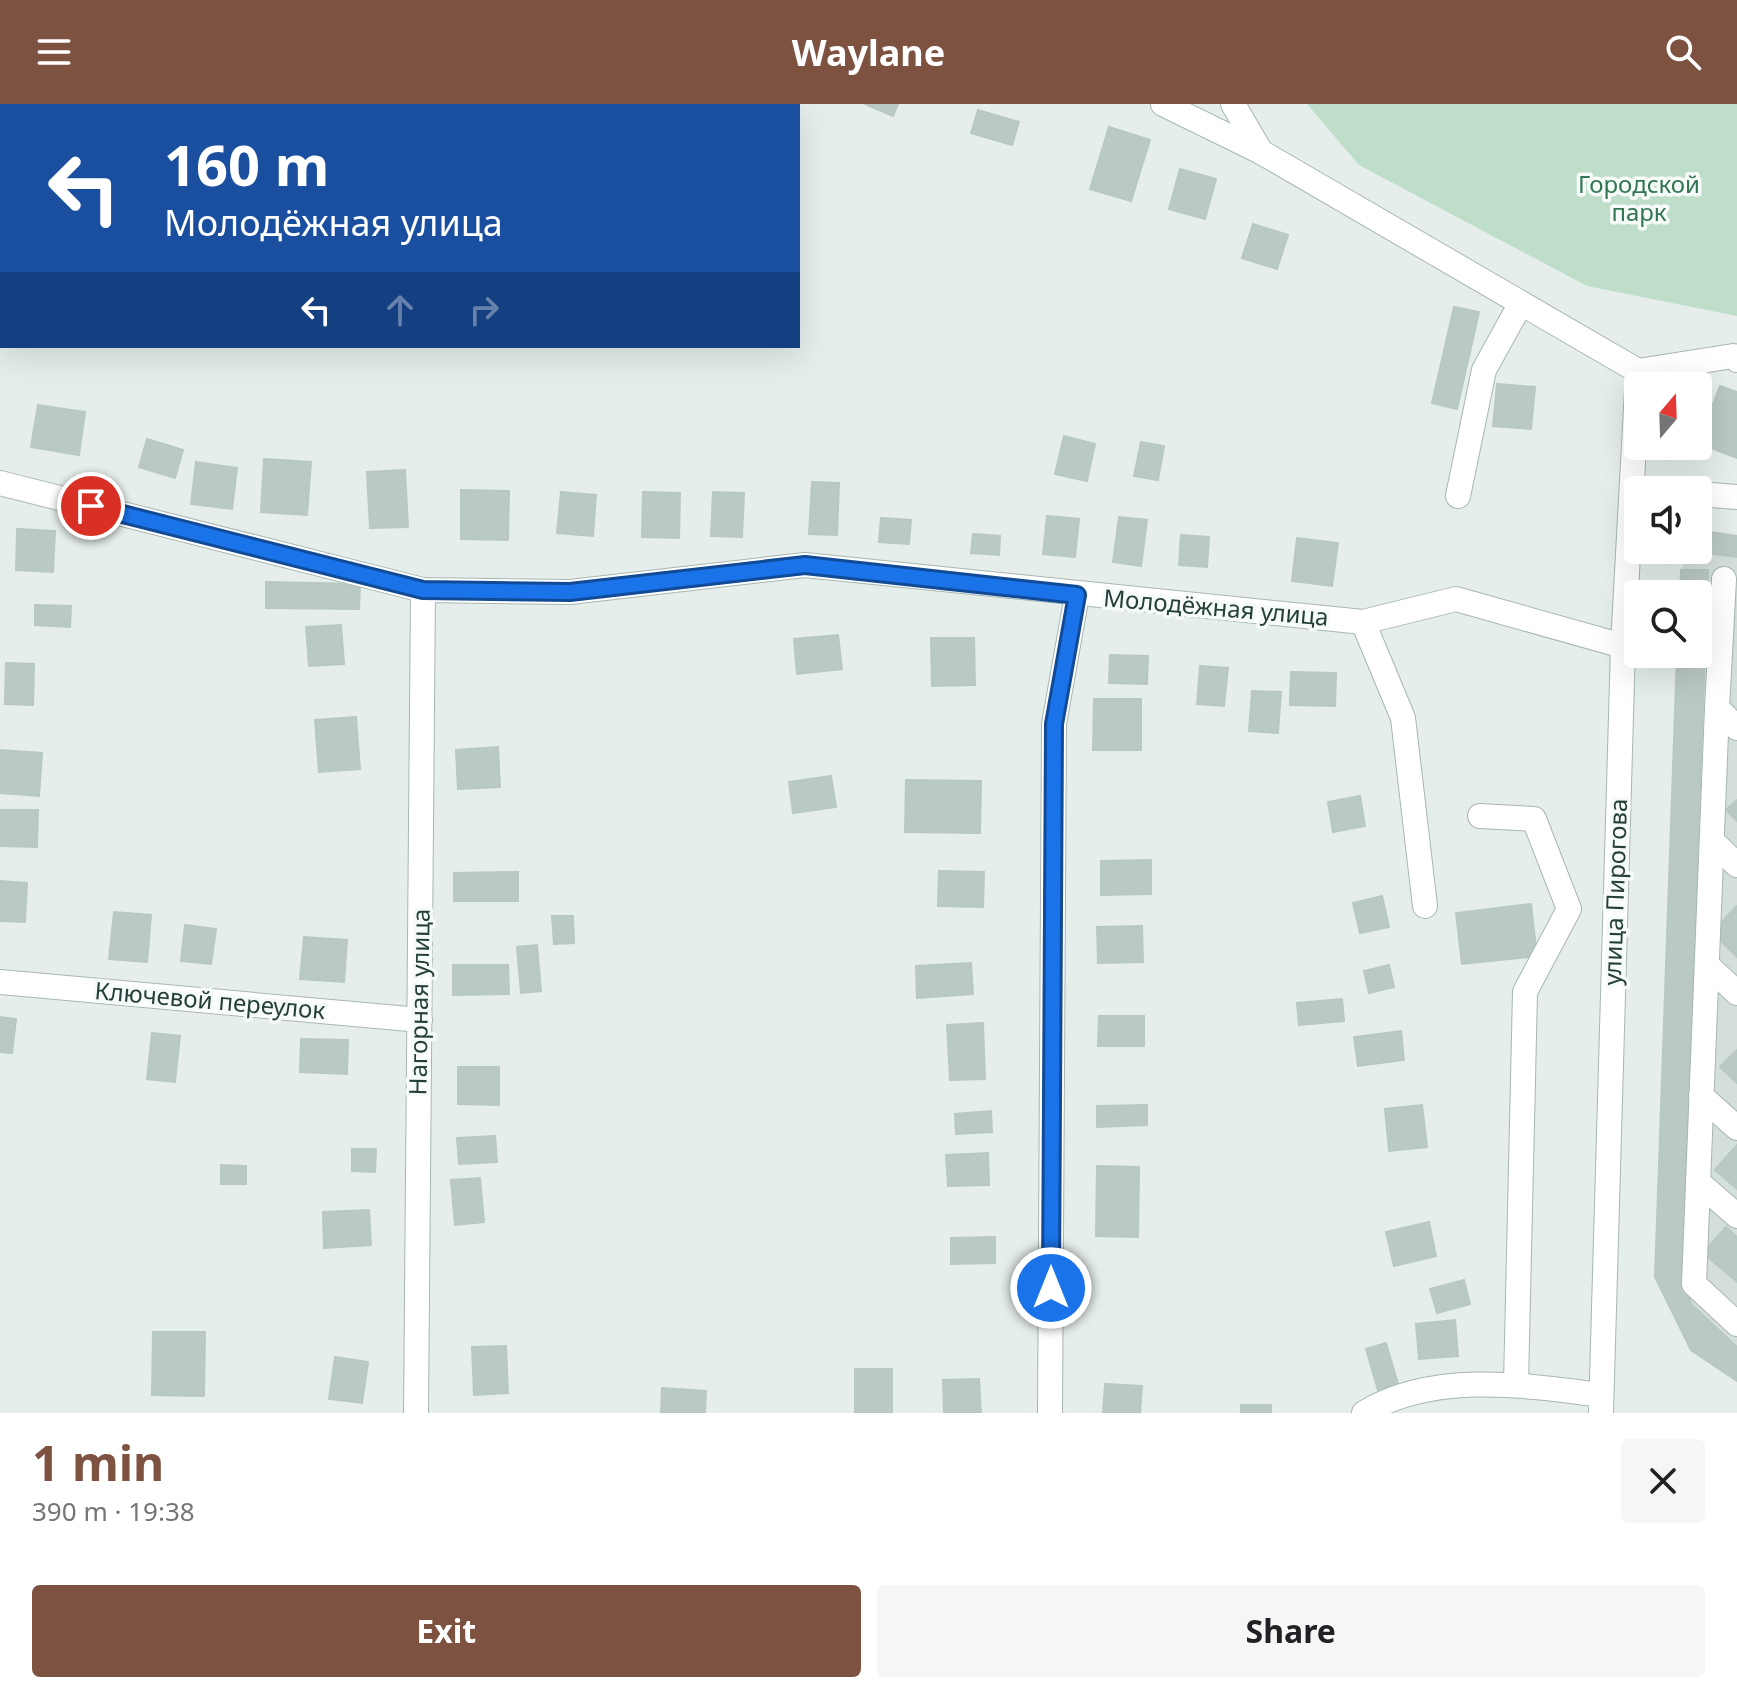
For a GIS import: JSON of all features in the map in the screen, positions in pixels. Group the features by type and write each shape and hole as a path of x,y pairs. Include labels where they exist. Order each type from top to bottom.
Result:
{"street":[{"path":"1163,104 1261,152 1638,371 1733,356 1737,360"},
{"path":"1233,104 1261,152"},
{"path":"1458,496 1484,370 1521,303"},
{"name":"улица Пирогова","path":"1638,371 1642,476"},
{"name":"Молодёжная улица","path":"0,483 423,590 570,592 805,565 1363,622 1456,599 1623,646"},
{"path":"1712,495 1737,497"},
{"name":"улица Пирогова","path":"1601,1404 1623,646 1633,564"},
{"path":"1724,579 1694,1284 1737,1324"},
{"name":"Нагорная улица","path":"416,1413 423,590"},
{"path":"1050,1413 1054,724 1077,595"},
{"path":"1363,622 1403,718 1425,906"},
{"path":"1717,708 1737,728"},
{"path":"1480,816 1534,819 1569,909 1525,992 1516,1384"},
{"path":"1712,841 1737,865"},
{"path":"1707,965 1737,993"},
{"name":"Ключевой переулок","path":"0,982 420,1020"},
{"path":"1701,1096 1737,1128"},
{"path":"1698,1182 1737,1216"},
{"path":"1364,1413 1377,1405 1431,1389 1516,1384 1601,1404"}],"shaded area":[{"path":"1712,532 1737,536 1737,1381 1691,1350 1655,1277 1677,668 1712,668 1712,580 1681,580 1684,564 1712,564"}],"green space":[{"name":"Городской парк","path":"1307,104 1737,104 1737,316 1587,286 1359,165"}],"building":[{"path":"865,104 898,104 893,116"},
{"path":"978,110 1019,122 1012,145 971,133"},
{"path":"1109,127 1150,140 1131,201 1090,189"},
{"path":"1180,169 1216,179 1205,219 1169,209"},
{"path":"1253,224 1288,235 1277,269 1242,258"},
{"path":"1454,307 1479,312 1457,409 1432,403"},
{"path":"1497,384 1535,387 1531,429 1493,426"},
{"path":"1720,386 1737,392 1737,458 1712,448 1712,407"},
{"path":"38,405 85,412 79,455 31,447"},
{"path":"1064,436 1095,444 1087,481 1055,474"},
{"path":"147,439 183,450 175,478 139,467"},
{"path":"1141,442 1164,446 1158,480 1134,476"},
{"path":"264,459 311,462 307,515 261,512"},
{"path":"196,462 237,468 232,509 191,504"},
{"path":"405,470 408,527 370,528 367,472"},
{"path":"812,482 839,483 837,535 809,534"},
{"path":"461,490 509,491 508,540 461,539"},
{"path":"561,492 596,495 593,536 557,533"},
{"path":"643,492 680,493 679,538 642,537"},
{"path":"713,492 744,493 742,537 711,536"},
{"path":"1047,516 1079,519 1075,557 1043,554"},
{"path":"1119,517 1147,520 1141,566 1113,562"},
{"path":"881,518 911,520 909,544 879,542"},
{"path":"17,529 55,531 53,572 16,570"},
{"path":"1712,532 1737,536 1737,557 1712,554"},
{"path":"973,534 1000,536 999,555 971,553"},
{"path":"1181,535 1209,537 1207,567 1179,565"},
{"path":"1297,538 1338,543 1332,586 1292,581"},
{"path":"1681,570 1708,570 1708,580 1681,580"},
{"path":"266,582 360,584 359,609 266,608"},
{"path":"35,605 71,606 70,627 35,625"},
{"path":"341,625 344,664 309,666 306,627"},
{"path":"838,635 842,669 797,674 794,639"},
{"path":"931,638 974,638 975,685 932,686"},
{"path":"1110,655 1148,656 1147,684 1109,683"},
{"path":"6,663 34,664 33,705 5,704"},
{"path":"1200,666 1228,668 1224,706 1197,704"},
{"path":"1677,668 1704,668 1682,1270 1691,1304 1737,1347 1737,1381 1691,1350 1655,1277"},
{"path":"1291,672 1336,673 1335,706 1290,705"},
{"path":"1252,691 1281,692 1278,733 1249,731"},
{"path":"1094,699 1141,699 1141,750 1093,750"},
{"path":"356,717 360,769 319,772 315,720"},
{"path":"498,747 500,787 458,789 456,750"},
{"path":"0,750 42,753 39,796 0,793"},
{"path":"831,776 836,807 793,813 789,782"},
{"path":"906,780 981,781 980,833 905,832"},
{"path":"1360,796 1365,826 1333,832 1328,802"},
{"path":"1737,800 1737,821 1726,810"},
{"path":"0,810 38,810 37,847 0,846"},
{"path":"1151,860 1151,894 1101,895 1101,861"},
{"path":"939,871 984,872 983,907 938,906"},
{"path":"518,872 518,901 454,901 454,873"},
{"path":"0,881 27,883 25,922 0,921"},
{"path":"1382,896 1389,927 1360,933 1353,903"},
{"path":"1531,904 1537,956 1462,964 1456,913"},
{"path":"1737,906 1737,957 1712,932"},
{"path":"114,912 151,915 147,962 109,959"},
{"path":"552,916 573,916 574,943 554,944"},
{"path":"185,925 216,929 211,964 181,961"},
{"path":"1142,926 1143,962 1098,963 1097,927"},
{"path":"304,937 347,940 344,982 300,979"},
{"path":"537,945 541,991 521,993 517,947"},
{"path":"971,963 973,994 917,998 916,966"},
{"path":"453,965 508,965 509,994 453,995"},
{"path":"1389,965 1394,987 1369,993 1364,971"},
{"path":"1342,999 1344,1021 1299,1025 1297,1003"},
{"path":"1099,1016 1144,1016 1144,1046 1098,1046"},
{"path":"0,1017 16,1019 12,1053 0,1052"},
{"path":"983,1023 985,1079 950,1080 947,1025"},
{"path":"1401,1031 1404,1060 1358,1066 1354,1037"},
{"path":"152,1033 180,1036 175,1082 147,1079"},
{"path":"301,1039 348,1040 347,1074 300,1072"},
{"path":"1737,1050 1737,1083 1720,1067"},
{"path":"458,1067 499,1067 499,1105 458,1104"},
{"path":"1147,1105 1147,1125 1097,1127 1097,1106"},
{"path":"1422,1105 1427,1147 1389,1151 1385,1109"},
{"path":"991,1111 992,1132 956,1134 955,1114"},
{"path":"495,1136 497,1162 459,1164 457,1138"},
{"path":"1737,1145 1737,1189 1715,1170"},
{"path":"352,1149 376,1149 375,1172 352,1171"},
{"path":"988,1153 989,1185 948,1186 946,1155"},
{"path":"221,1165 246,1166 246,1184 221,1184"},
{"path":"1097,1166 1139,1167 1138,1237 1096,1236"},
{"path":"480,1178 484,1222 455,1225 451,1180"},
{"path":"369,1210 371,1245 324,1248 323,1212"},
{"path":"1429,1222 1436,1256 1394,1266 1386,1232"},
{"path":"1726,1227 1737,1237 1737,1282 1703,1253"},
{"path":"995,1237 995,1263 951,1264 951,1238"},
{"path":"1464,1280 1470,1304 1437,1313 1430,1289"},
{"path":"1455,1320 1458,1356 1419,1359 1416,1324"},
{"path":"153,1332 205,1332 204,1396 152,1395"},
{"path":"1386,1343 1398,1384 1378,1390 1366,1349"},
{"path":"506,1346 508,1393 474,1395 472,1347"},
{"path":"335,1357 368,1362 362,1403 329,1399"},
{"path":"855,1369 892,1369 892,1413 855,1413"},
{"path":"979,1379 981,1413 944,1413 943,1380"},
{"path":"1105,1384 1142,1386 1140,1413 1103,1413"},
{"path":"662,1388 706,1391 705,1413 661,1413"},
{"path":"1241,1405 1271,1405 1271,1413 1241,1413"}],"route":[{"path":"91,506 423,590 570,592 805,565 1077,595 1054,724 1051,1288"}]}
